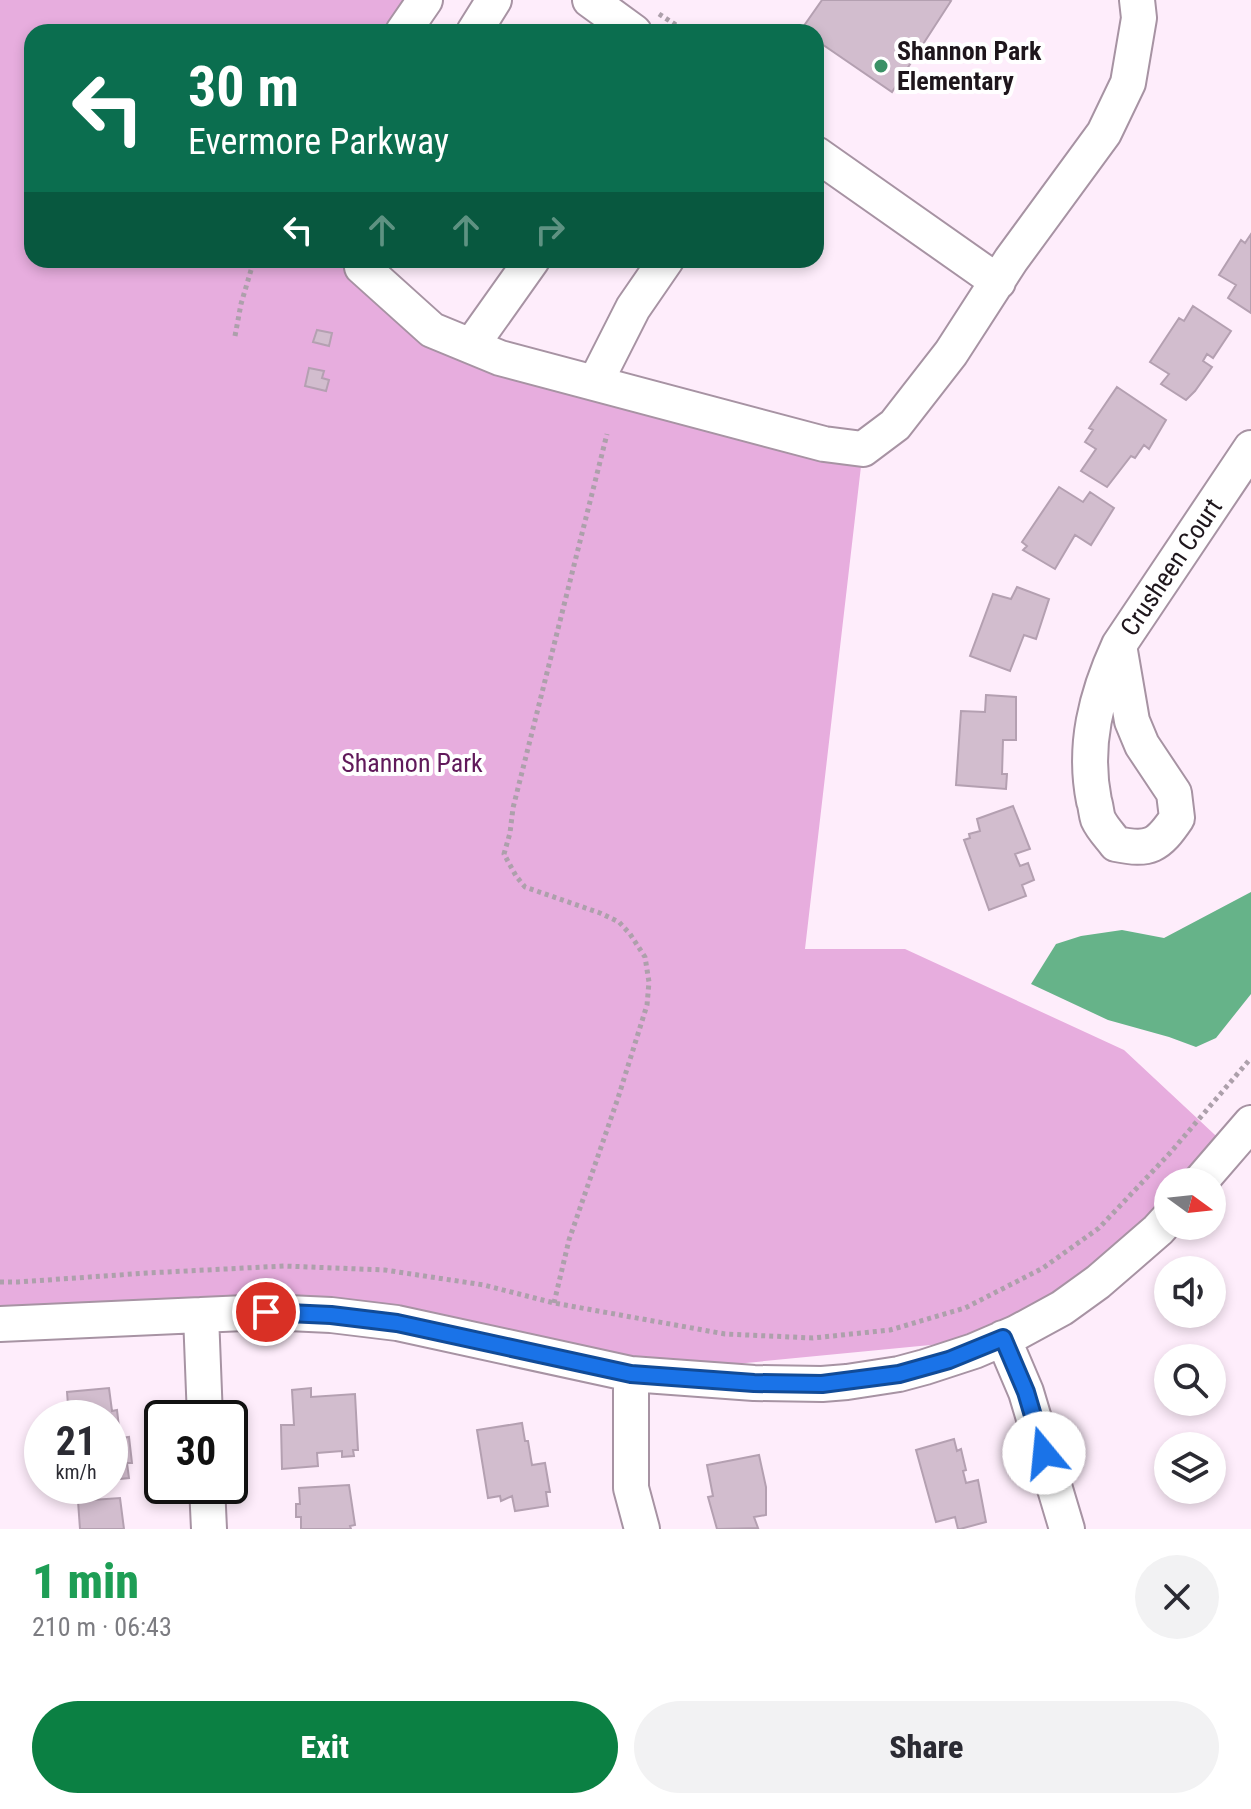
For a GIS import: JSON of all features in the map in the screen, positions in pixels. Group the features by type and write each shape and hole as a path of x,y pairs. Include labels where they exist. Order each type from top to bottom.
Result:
{"street":[{"path":"408,24 425,0"},
{"path":"479,24 494,0"},
{"path":"590,0 623,24"},
{"path":"363,268 432,330 500,358 824,444 863,449 895,425 951,353 1011,260 1104,133 1128,83 1139,18 1137,0"},
{"path":"824,160 998,282"},
{"path":"471,346 526,268"},
{"path":"595,383 633,308 660,268"},
{"name":"Crusheen Court","path":"1119,645 1132,721 1142,745 1174,793 1177,818 1164,837 1140,849 1116,844 1098,819 1091,783 1089,747 1105,675 1119,645 1251,448"},
{"path":"1212,1168 1251,1123"},
{"path":"0,1324 266,1312 331,1315 397,1323 631,1374 754,1383 822,1384 925,1367 1003,1338 1062,1308 1098,1282 1154,1233"},
{"path":"201,1315 204,1400"},
{"path":"1003,1338 1026,1392 1067,1529"},
{"path":"631,1374 631,1488 642,1529"},
{"path":"208,1504 209,1529"}],"path":[{"path":"235,336 252,268"},
{"path":"554,1303 569,1240 647,1005 649,982 645,957 619,922 525,887 504,854 607,434"},
{"path":"0,1282 284,1266 385,1270 484,1285 554,1303 725,1334 813,1338 890,1330 965,1308 1043,1268 1099,1228 1170,1153 1251,1058"}],"green space":[{"name":"Shannon Park","path":"0,0 432,0 418,24 24,24 24,268 369,268 432,330 863,449 805,949 905,949 1124,1050 1229,1148 1205,1168 1154,1168 1154,1212 1003,1338 631,1374 397,1323 0,1322"}],"shaded area":[{"path":"1251,892 1251,994 1216,1038 1196,1047 1108,1020 1031,984 1056,944 1081,936 1122,930 1164,938"}],"building":[{"name":"Shannon Park Elementary","path":"822,0 951,1 892,92 824,45 824,24 805,24"},
{"path":"1251,234 1251,313 1228,298 1236,285 1219,275 1241,240 1245,243"},
{"path":"1193,306 1231,331 1213,358 1207,354 1203,361 1212,367 1186,400 1161,384 1169,374 1150,362 1179,318 1184,321"},
{"path":"317,330 332,333 329,346 313,342"},
{"path":"309,368 324,371 322,378 329,380 326,391 305,386"},
{"path":"1117,387 1166,420 1149,449 1144,445 1135,458 1131,456 1107,487 1081,471 1096,449 1085,442 1093,430 1089,428"},
{"path":"1059,487 1083,502 1090,492 1114,508 1091,545 1075,535 1055,569 1023,550 1027,546 1022,542"},
{"path":"1017,587 1049,599 1036,639 1024,635 1010,671 970,656 993,594 1011,599"},
{"path":"986,695 1016,697 1016,740 1003,740 1002,774 1007,774 1006,789 956,785 961,711 985,712"},
{"path":"1013,806 1030,849 1015,854 1020,866 1028,863 1034,880 1022,885 1026,896 989,910 964,840 970,838 969,834 980,831 977,819"},
{"path":"109,1388 111,1400 68,1400 67,1392"},
{"path":"311,1388 311,1397 355,1394 358,1450 353,1450 354,1456 342,1457 342,1451 317,1453 318,1466 282,1469 281,1425 294,1425 292,1390"},
{"path":"522,1423 532,1465 545,1463 550,1492 546,1492 548,1506 515,1511 512,1496 501,1501 500,1496 488,1498 477,1430"},
{"path":"128,1437 129,1437 132,1463 128,1463"},
{"path":"954,1439 957,1451 961,1449 966,1483 978,1480 986,1522 960,1529 955,1517 936,1522 916,1450"},
{"path":"759,1455 766,1487 766,1515 754,1517 758,1528 717,1529 708,1497 713,1496 707,1465"},
{"path":"349,1485 355,1525 350,1526 351,1529 301,1529 301,1517 296,1517 296,1504 300,1504 299,1488"},
{"path":"78,1504 121,1504 124,1529 80,1529"}],"place":[{"name":"Shannon Park Elementary","path":"881,66"}],"route":[{"path":"266,1312 331,1315 397,1323 631,1374 754,1383 822,1384 899,1374 949,1360 1003,1338 1026,1392 1044,1453"}]}
